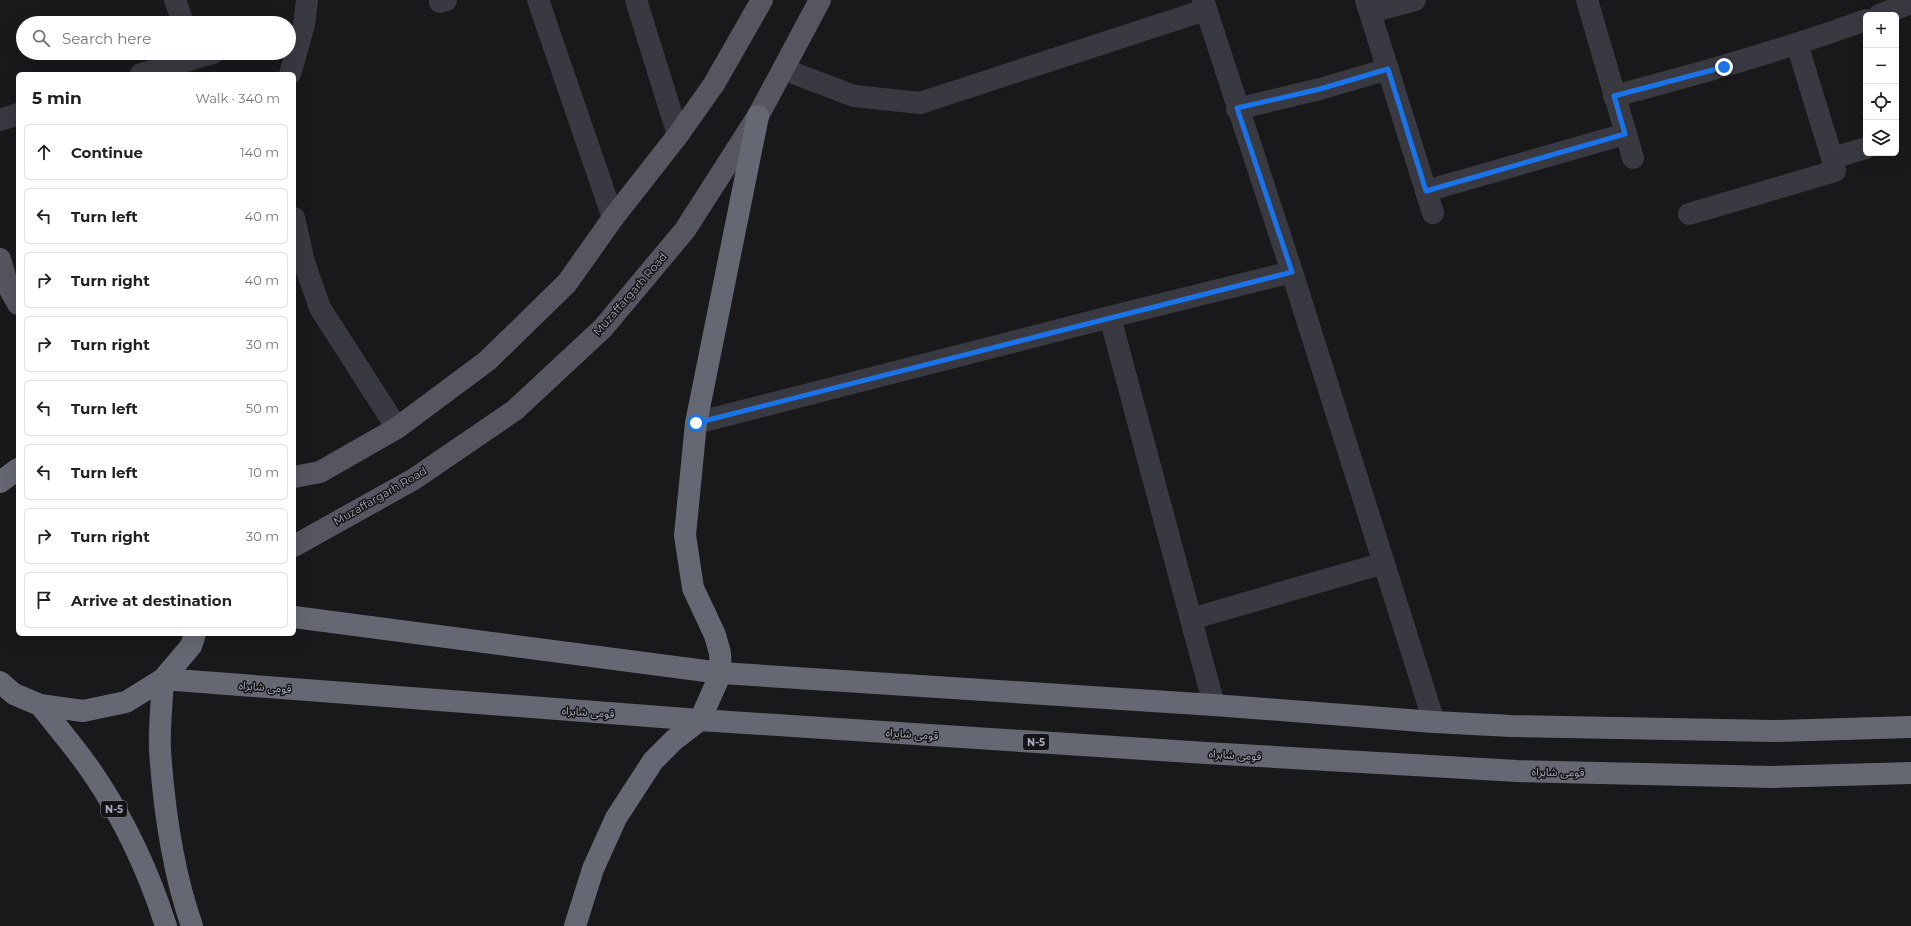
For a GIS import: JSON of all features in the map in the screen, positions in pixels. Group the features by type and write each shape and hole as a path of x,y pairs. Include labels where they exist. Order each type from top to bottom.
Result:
{"highway":[{"path":"575,926 593,868 616,818 653,761 674,740 700,720 721,673 720,652 715,635 693,588 685,535 696,423 758,116"},
{"path":"0,482 16,470"},
{"path":"296,618 721,673 1214,705 1434,722 1511,726 1775,731 1911,726"},
{"path":"5,689 40,705 83,711 126,702 163,679 191,646 194,636"},
{"path":"163,679 160,748 168,831 181,895 192,926"},
{"name":"قومی شاہراہ","path":"163,679 700,720 1214,754 1517,771 1773,777 1911,773"},
{"name":"N-5","path":"40,705 94,775 130,837 158,902 166,926"}],"main road":[{"path":"296,477 320,472 397,428 492,356 566,283 613,218 678,135 714,84 762,0"},
{"name":"Muzaffargarh Road","path":"296,545 414,479 509,414 603,328 685,230 758,116 820,0"},
{"path":"0,260 8,286 16,300"}],"street":[{"path":"175,0 181,16"},
{"path":"296,28 307,0"},
{"path":"538,0 613,218"},
{"path":"636,0 678,135"},
{"path":"1415,0 1368,6 1433,213"},
{"path":"1586,0 1633,158"},
{"path":"1887,12 1911,3"},
{"path":"783,69 854,96 920,103 1204,5 1292,272 1434,722"},
{"path":"1614,96 1724,67 1863,21"},
{"path":"1689,214 1835,171 1797,44"},
{"path":"147,72 184,60"},
{"path":"290,72 292,60"},
{"path":"1237,108 1320,89 1388,69"},
{"path":"0,120 16,115"},
{"path":"1426,191 1625,134"},
{"path":"1832,158 1863,149"},
{"path":"296,235 299,260 320,308 397,428"},
{"path":"696,423 1292,272"},
{"path":"1110,317 1214,705"},
{"path":"1191,619 1384,563"}],"route":[{"path":"696,423 1292,272 1237,108 1320,89 1388,69 1426,191 1625,134 1614,96 1724,67"}]}
